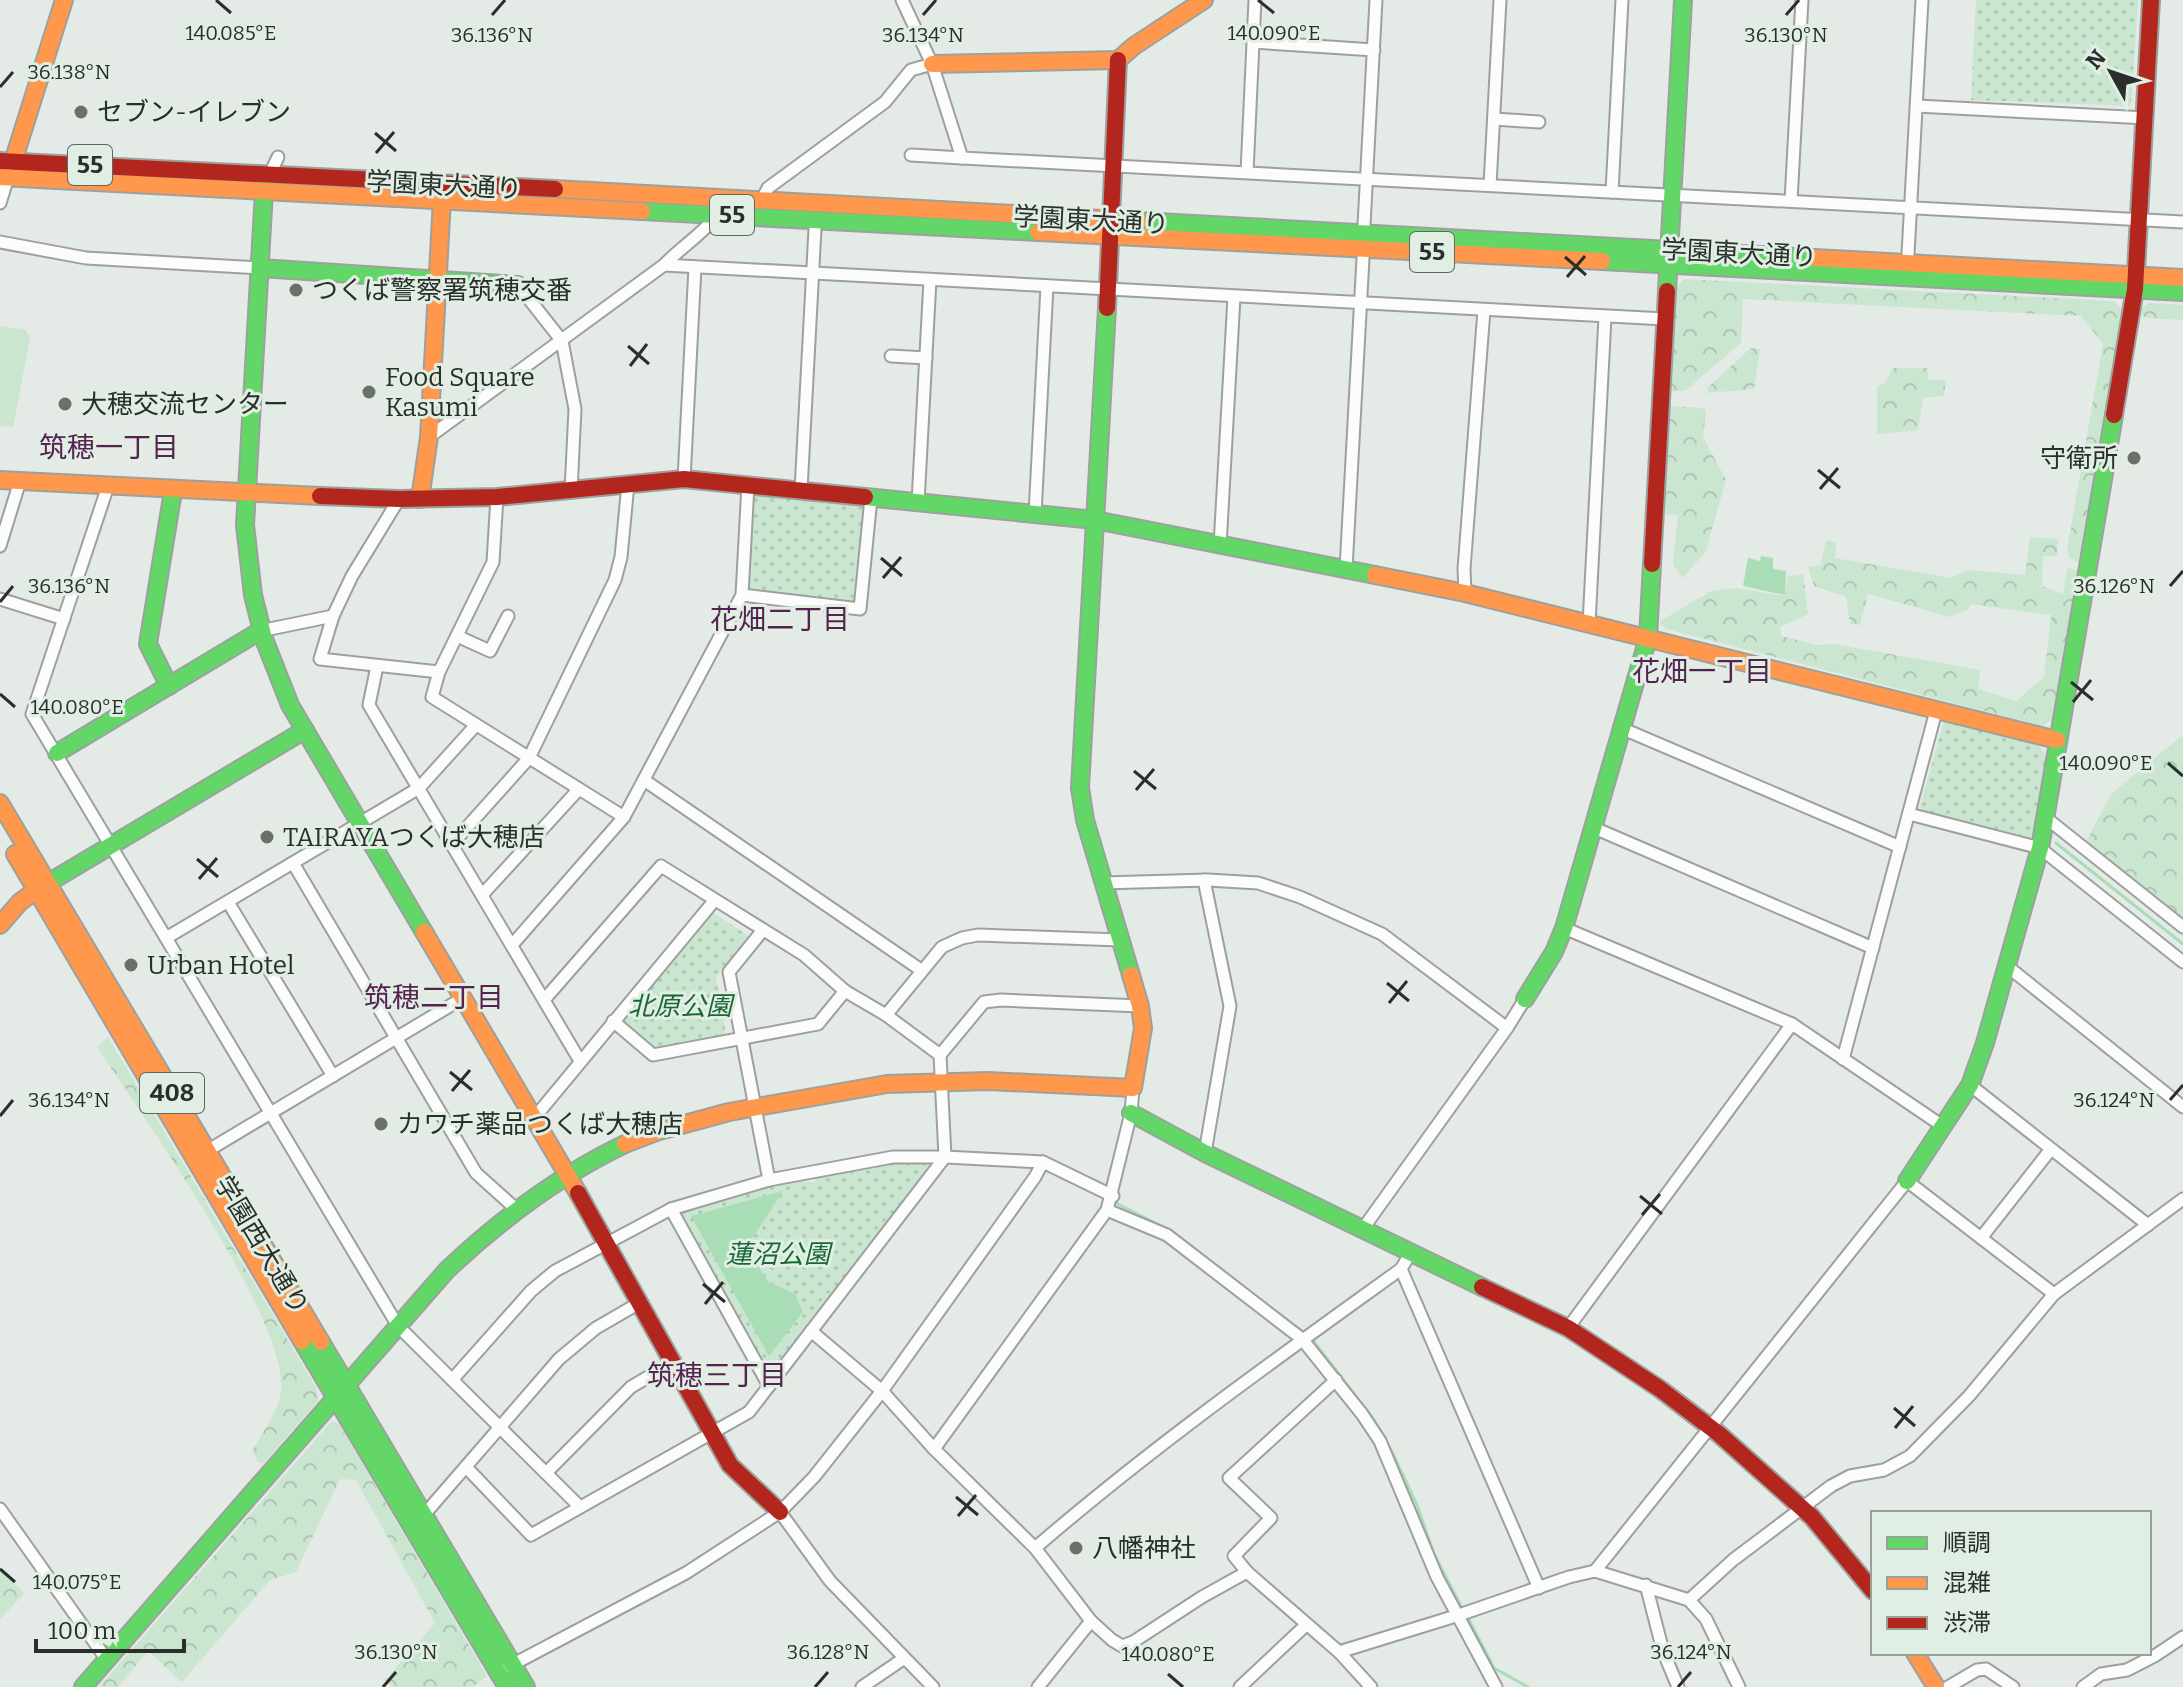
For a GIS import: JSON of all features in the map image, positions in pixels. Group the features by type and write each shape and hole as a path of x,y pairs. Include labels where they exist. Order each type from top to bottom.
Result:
{"main road":[{"path":"5,169 64,0"},
{"path":"932,64 1118,60 1204,0"},
{"path":"1525,999 1554,952 1564,928 1648,638 1683,0"},
{"path":"1907,1181 1970,1085 2040,848 2136,282 2151,0"},
{"path":"83,1687 452,1265 516,1209 569,1175 660,1131 754,1106 863,1088 939,1081 1133,1088 1143,1028 1140,1006 1102,883 1080,788 1112,228 1118,60"},
{"name":"学園東大通り","path":"5,169 167,168 267,183 442,199 718,214 1112,228 2136,282 2183,278"},
{"path":"267,183 246,550 260,631 278,680 569,1175 730,1465 780,1512"},
{"name":"学園東大通り","path":"267,183 761,201 1112,228"},
{"path":"420,499 429,437 442,199"},
{"path":"260,268 518,285"},
{"name":"学園東大通り","path":"2136,282 2183,292"},
{"path":"0,480 173,491 420,499 497,497 684,479 1095,520 1465,593 2057,740"},
{"path":"169,686 148,644 173,491"},
{"path":"57,753 260,631"},
{"path":"0,925 42,886 305,730"},
{"name":"学園西大通り","path":"0,803 42,886 505,1668 526,1687"},
{"name":"学園西大通り","path":"0,829 42,886 207,1151 341,1391 423,1516 505,1668 507,1687"},
{"path":"1131,1113 1410,1254 1568,1328 1618,1359 1712,1428 1804,1508 1871,1589"},
{"path":"1916,1655 1936,1687"}],"street":[{"path":"902,0 932,64 962,158"},
{"path":"1247,172 1255,0"},
{"path":"1364,225 1376,0"},
{"path":"1490,185 1500,0"},
{"path":"1612,192 1622,0"},
{"path":"1791,201 1802,0"},
{"path":"1908,254 1922,0"},
{"path":"1253,42 1374,50"},
{"path":"761,201 764,191 885,102 911,70 932,64"},
{"path":"1917,106 2146,118"},
{"path":"1494,119 1539,122"},
{"path":"911,155 2183,222"},
{"path":"267,183 278,157"},
{"path":"0,203 5,169"},
{"path":"429,437 664,265 711,224 718,214"},
{"path":"801,490 815,229"},
{"path":"0,242 86,258 260,268"},
{"path":"1346,569 1363,258"},
{"path":"664,265 1665,319"},
{"path":"684,479 695,267"},
{"path":"918,502 930,280"},
{"path":"518,285 562,341 575,409 571,491"},
{"path":"1035,514 1047,286"},
{"path":"1220,546 1234,297"},
{"path":"1465,593 1464,569 1484,310"},
{"path":"1589,624 1605,317"},
{"path":"891,356 926,358"},
{"path":"0,546 20,481"},
{"path":"452,844 529,758 615,580 621,557 628,484"},
{"path":"512,945 624,817 742,595 748,485"},
{"path":"108,486 32,714 398,1326 579,1506"},
{"path":"497,497 493,562 439,672 432,697 624,817"},
{"path":"742,595 860,609 871,498"},
{"path":"399,499 352,576 333,616 320,659 439,672"},
{"path":"0,599 64,619"},
{"path":"260,631 333,616"},
{"path":"457,636 490,651 508,616"},
{"path":"377,666 369,705 580,1061"},
{"path":"1843,1059 1936,711"},
{"path":"166,938 419,788 476,725"},
{"path":"1621,728 1900,847"},
{"path":"644,780 921,970"},
{"path":"482,895 579,789"},
{"path":"1909,814 2040,848 2183,962"},
{"path":"2045,817 2183,927"},
{"path":"1592,827 1873,948"},
{"path":"293,863 476,1173 516,1209"},
{"path":"544,1000 661,866 804,955 845,991 886,1015 940,1055"},
{"path":"1204,880 1230,1006 1205,1153"},
{"path":"1102,883 1204,880 1258,883 1300,897 1382,934 1507,1028"},
{"path":"535,1117 714,901"},
{"path":"228,902 333,1076"},
{"path":"1564,928 1792,1024 1944,1127"},
{"path":"763,930 729,972 769,1180"},
{"path":"886,1015 942,947 970,936 1120,940"},
{"path":"2007,966 2183,1107"},
{"path":"613,1021 653,1055 818,1024 845,991"},
{"path":"207,1151 463,998"},
{"path":"1362,1230 1525,999"},
{"path":"466,1467 531,1535 749,1412 945,1157 940,1055 984,1002 1001,1000 1140,1006"},
{"path":"1568,1328 1792,1024"},
{"path":"1970,1085 2148,1225"},
{"path":"934,1449 1107,1210 1113,1196 1131,1113 1133,1088"},
{"path":"1981,1238 2051,1149"},
{"path":"452,1380 531,1291 555,1271 671,1209 769,1180 893,1157 945,1157 1043,1162 1113,1196"},
{"path":"505,1668 686,1573 780,1512 814,1477 882,1391 1043,1162"},
{"path":"1595,1571 1907,1181 2054,1294"},
{"path":"1689,1600 1733,1560 1831,1486 1850,1476 1884,1470 1910,1456 1969,1396 2054,1294 2183,1199"},
{"path":"671,1209 769,1386"},
{"path":"1107,1210 1167,1235 1302,1339 1336,1380 1380,1441 1437,1577 1496,1687"},
{"path":"1035,1548 1110,1483 1401,1269 1410,1254"},
{"path":"1401,1269 1539,1588"},
{"path":"423,1516 559,1359 596,1328 641,1302"},
{"path":"811,1331 882,1391 934,1449 1035,1548 1091,1621 1122,1646 1247,1572"},
{"path":"546,1473 631,1387 675,1361"},
{"path":"1336,1380 1229,1478 1271,1518 1234,1556 1247,1572 1339,1652 1371,1687"},
{"path":"0,1509 107,1660"},
{"path":"780,1512 830,1581 933,1687"},
{"path":"1339,1652 1595,1571 1689,1600 1715,1633 1739,1687"},
{"path":"1646,1585 1663,1651 1678,1687"},
{"path":"1038,1687 1091,1621"},
{"path":"1240,1687 1306,1625"},
{"path":"2083,1687 2101,1674 2127,1670 2183,1637"},
{"path":"862,1687 903,1659"},
{"path":"1948,1687 1977,1670 1986,1669 2013,1687"}],"green space":[{"path":"1976,0 2138,0 2131,106 1971,100"},
{"path":"1684,279 2114,301 2123,310 2080,563 2069,558 2067,549 2103,344 2081,316 1743,299 1741,343 1685,391 1670,391 1674,290"},
{"path":"2148,303 2183,305 2183,320 2146,318 2138,312"},
{"path":"0,326 26,330 30,338 13,427 0,426"},
{"path":"1751,348 1760,349 1754,389 1708,393 1707,388"},
{"path":"1893,368 1928,368 1928,380 1946,380 1944,396 1923,398 1918,430 1877,434 1877,386 1885,383"},
{"path":"1669,406 1704,408 1703,437 1726,480 1706,551 1683,578 1673,563 1678,515 1664,514"},
{"path":"753,496 863,505 867,509 857,602 854,605 751,593 747,588"},
{"path":"2030,537 2058,539 2057,556 2043,556 2042,586 2063,594 2067,568 2079,571 2053,719 2043,726 1666,629 1659,622 1711,591 1736,588 1785,596 1788,576 1803,574 1808,614 1780,627 1781,636 1817,645 1834,644 1980,670 1978,689 2016,701 2044,677 2051,615 1971,604 1967,610 1950,617 1868,594 1860,625 1850,624 1846,597 1814,586 1808,567 1821,565 1826,540 1836,543 1835,558 1950,578 1968,570 2025,575"},
{"path":"1944,721 2038,745 2047,757 2033,837 2027,840 1923,812 1920,807"},
{"path":"2183,735 2183,922 2085,844 2111,794"},
{"name":"北原公園","path":"709,910 749,936 716,976 726,1036 647,1054 614,1025"},
{"path":"108,1037 317,1389 318,1401 264,1463 258,1462 252,1451 273,1414 281,1391 277,1359 262,1317 208,1217 97,1047"},
{"name":"蓮沼公園","path":"931,1161 932,1166 772,1374 767,1372 681,1216 683,1210 768,1186 813,1183 819,1177 897,1163"},
{"path":"332,1421 339,1424 487,1676 473,1687 393,1687 385,1680 435,1623 356,1480 340,1479 296,1572 270,1580 182,1682 148,1651 118,1687 99,1687"},
{"path":"0,1571 25,1593 0,1619"}],"shaded area":[{"path":"1761,556 1773,558 1773,569 1786,571 1785,595 1743,586 1748,558 1760,561"},
{"path":"783,1191 750,1242 751,1253 767,1281 795,1294 803,1312 769,1356 691,1216"}],"waterway":[{"path":"2056,843 2183,944"},
{"path":"1116,1203 1171,1231 1304,1333"},
{"path":"1312,1339 1374,1420 1392,1452 1417,1505 1434,1554 1462,1608"},
{"path":"1468,1618 1494,1668 1528,1687"}],"traffic: fast":[{"path":"1667,291 1683,0"},
{"path":"269,178 264,191 245,525 253,595 264,639 290,705 424,932"},
{"path":"642,211 1038,232"},
{"path":"1139,221 1814,258"},
{"path":"1602,261 2183,292"},
{"path":"260,268 518,285"},
{"path":"1107,308 1080,788 1085,820 1131,975"},
{"path":"1907,1181 1970,1085 1985,1043 2040,848 2114,415"},
{"path":"169,686 148,644 173,491"},
{"path":"865,497 1095,520 1375,575"},
{"path":"1525,999 1554,952 1564,928 1648,638 1652,564"},
{"path":"57,753 260,631"},
{"path":"48,883 305,730"},
{"path":"1131,1113 1205,1153 1482,1287"},
{"path":"83,1687 447,1270 531,1200 625,1144"},
{"path":"302,1341 507,1687"},
{"path":"321,1342 526,1687"}],"traffic: slow":[{"path":"13,162 64,0"},
{"path":"932,64 1118,60 1204,0"},
{"path":"0,177 642,211"},
{"path":"555,189 1139,221"},
{"path":"420,499 429,437 442,199"},
{"path":"1038,232 1602,261"},
{"path":"1814,258 2183,278"},
{"path":"0,480 320,496"},
{"path":"1375,575 1465,593 2057,740"},
{"path":"0,803 321,1342"},
{"path":"15,854 302,1341"},
{"path":"0,925 20,902 46,883"},
{"path":"424,932 578,1193"},
{"path":"625,1144 659,1131 729,1112 887,1084 988,1081 1133,1088 1143,1028 1131,975"},
{"path":"1916,1655 1936,1687"}],"traffic: jam":[{"path":"2114,415 2135,289 2151,0"},
{"path":"1107,308 1118,60"},
{"path":"0,161 555,189"},
{"path":"1652,564 1667,291"},
{"path":"320,496 399,499 497,497 684,479 865,497"},
{"path":"578,1193 730,1465 780,1512"},
{"path":"1482,1287 1568,1328 1660,1389 1719,1434 1812,1517 1871,1589"}],"place":[{"name":"セブン-イレブン","path":"81,112"},
{"name":"つくば警察署筑穂交番","path":"296,290"},
{"name":"Food Square Kasumi","path":"369,392"},
{"name":"大穂交流センター","path":"65,404"},
{"name":"守衛所","path":"2134,458"},
{"name":"TAIRAYAつくば大穂店","path":"267,837"},
{"name":"Urban Hotel","path":"131,965"},
{"name":"カワチ薬品つくば大穂店","path":"381,1124"},
{"name":"八幡神社","path":"1076,1548"}],"district":[{"name":"筑穂一丁目","path":"109,447"},
{"name":"花畑二丁目","path":"780,619"},
{"name":"花畑一丁目","path":"1702,671"},
{"name":"筑穂二丁目","path":"434,997"},
{"name":"筑穂三丁目","path":"717,1375"}]}
